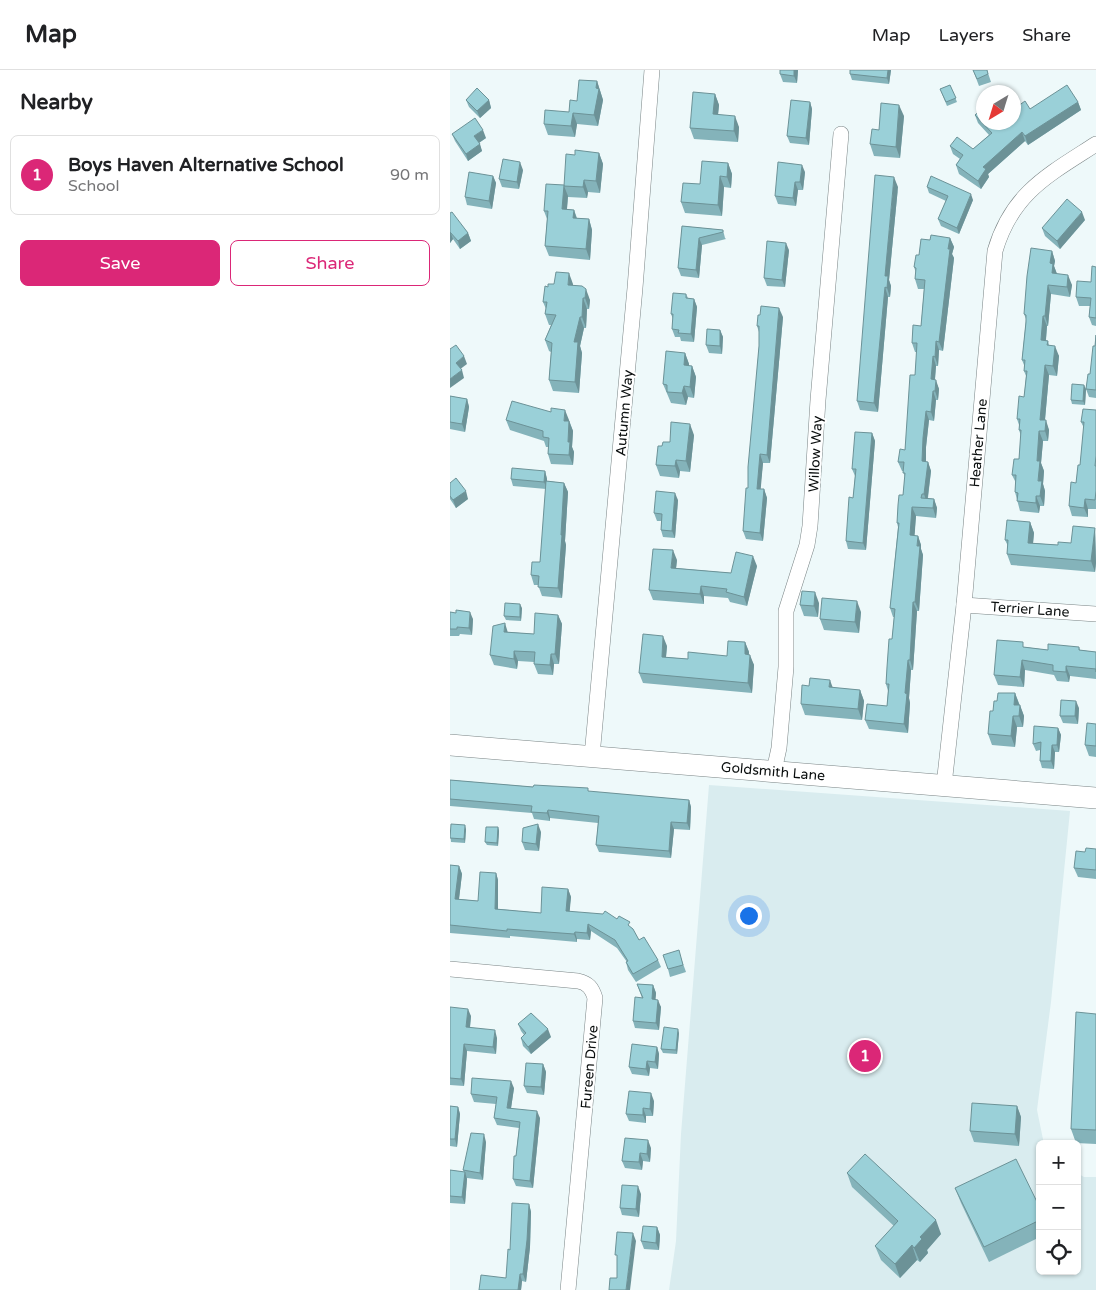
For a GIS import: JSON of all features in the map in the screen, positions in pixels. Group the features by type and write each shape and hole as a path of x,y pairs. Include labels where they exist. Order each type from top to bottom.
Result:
{"street":[{"name":"Autumn Way","path":"592,756 635,288 652,70"},
{"name":"Willow Way","path":"774,771 779,748 786,667 786,611 807,545 810,526 818,400 841,134"},
{"name":"Heather Lane","path":"944,785 964,605 995,251 1005,224 1023,197 1035,185 1096,144"},
{"name":"Terrier Lane","path":"964,605 1096,614"},
{"name":"Goldsmith Lane","path":"450,745 1096,798"},
{"name":"Fureen Drive","path":"450,969 578,981 584,982 593,990 595,998 568,1290"}],"shaded area":[{"path":"709,785 1070,811 1051,1002 1037,1110 1043,1140 1036,1140 1036,1275 1081,1275 1081,1175 1096,1177 1096,1290 669,1290 676,1241 681,1134"}],"building":[{"path":"780,70 794,70 794,76 780,74"},
{"path":"850,70 888,70 887,78 850,74"},
{"path":"973,70 987,70 988,74 977,79"},
{"path":"579,80 597,81 596,88 599,89 594,115 573,113 571,126 544,124 545,110 569,112 570,100 577,101"},
{"path":"950,85 956,98 946,102 940,89"},
{"path":"1067,85 1078,102 1025,136 1022,132 983,167 986,169 978,181 956,165 963,155 950,146 957,137 973,149 992,133 989,130 1021,130 1021,104 1025,101 1030,109"},
{"path":"477,88 489,100 477,111 466,100"},
{"path":"693,92 715,94 713,114 735,116 734,131 690,128"},
{"path":"791,100 810,102 806,138 787,136"},
{"path":"881,103 899,105 896,147 870,144 872,129 879,130"},
{"path":"475,118 483,130 474,136 480,144 466,154 452,134"},
{"path":"575,150 599,153 596,181 584,180 583,187 564,186 566,154 575,155"},
{"path":"503,159 520,162 517,182 499,179"},
{"path":"702,161 728,163 727,177 720,176 718,205 681,202 683,183 700,184"},
{"path":"778,162 802,165 800,182 795,182 793,198 775,196"},
{"path":"469,172 493,176 489,201 465,197"},
{"path":"875,175 894,177 885,276 888,276 887,288 885,287 874,403 857,401"},
{"path":"931,176 971,194 957,228 938,219 948,196 927,187"},
{"path":"546,184 564,185 562,209 574,210 573,218 589,219 586,249 545,246 548,211 544,211"},
{"path":"1067,199 1082,212 1057,241 1042,228"},
{"path":"452,212 468,233 458,241 450,232 450,213"},
{"path":"682,226 723,230 723,232 699,238 696,270 678,268"},
{"path":"931,235 950,238 948,249 950,249 939,342 936,341 935,357 933,356 931,379 936,380 935,391 933,391 931,412 926,411 923,438 922,461 928,462 924,494 922,494 921,498 934,499 933,508 912,507 910,535 918,536 917,546 920,546 915,602 913,602 904,724 865,720 867,704 887,706 889,684 886,684 889,639 892,639 895,609 890,608 899,523 897,523 899,495 903,495 905,473 903,473 904,462 898,462 900,449 905,450 910,375 915,375 917,343 912,343 913,325 921,326 925,280 915,279 916,268 914,267 916,255 919,255 921,239 930,240"},
{"path":"767,241 786,243 782,280 764,278"},
{"path":"1031,248 1052,251 1050,263 1053,264 1052,273 1068,275 1067,287 1048,285 1045,316 1043,316 1041,340 1048,341 1047,345 1055,346 1053,366 1045,365 1040,420 1046,420 1045,431 1039,431 1037,461 1040,461 1038,481 1042,481 1040,496 1036,496 1036,503 1017,501 1018,493 1015,492 1016,475 1012,475 1014,459 1019,459 1021,430 1019,430 1020,419 1017,419 1019,396 1024,397 1027,371 1024,371 1025,360 1022,360 1026,322 1026,315 1024,314 1027,276"},
{"path":"1092,266 1096,267 1096,318 1089,317 1091,298 1076,297 1077,281 1091,282"},
{"path":"556,272 569,273 568,285 582,286 586,289 585,298 583,298 582,317 580,317 574,342 578,342 575,382 549,380 552,343 545,340 556,315 545,314 547,302 543,302 545,286 548,287 548,284 554,284"},
{"path":"673,293 686,294 686,298 694,299 691,334 678,333 679,330 672,329"},
{"path":"761,306 779,308 767,455 760,454 757,489 764,489 760,533 743,531 759,346 759,326 757,326"},
{"path":"707,329 720,330 720,346 706,345"},
{"path":"1096,335 1096,390 1086,389"},
{"path":"456,345 464,356 456,363 462,370 450,379 450,349"},
{"path":"666,351 685,353 684,365 692,366 690,387 684,386 682,393 667,392 667,385 663,384"},
{"path":"1072,384 1084,385 1083,401 1071,400"},
{"path":"450,396 467,399 462,424 450,422"},
{"path":"512,401 551,412 551,408 565,410 564,421 569,421 569,455 548,454 549,438 543,437 543,431 506,420"},
{"path":"1083,409 1096,410 1095,500 1085,499 1084,508 1069,506 1071,482 1076,483 1078,465 1080,465 1084,422 1081,422"},
{"path":"671,422 690,424 686,461 676,460 675,466 656,465 658,446 662,446 663,442 670,442"},
{"path":"855,432 872,433 863,543 846,541 849,497 853,498 856,469 852,469"},
{"path":"512,468 545,471 544,482 511,479"},
{"path":"456,478 466,491 453,500 450,496 450,483"},
{"path":"546,481 564,483 558,588 538,587 539,576 531,575 532,562 540,562"},
{"path":"656,491 675,493 672,531 661,530 662,514 654,513"},
{"path":"1007,520 1030,522 1028,543 1058,545 1058,542 1071,543 1073,526 1095,528 1091,561 1007,554 1008,540 1005,540"},
{"path":"653,549 673,550 671,568 731,573 736,552 753,556 744,597 726,592 727,589 701,586 700,594 649,590"},
{"path":"802,591 815,592 814,606 800,605"},
{"path":"822,598 857,601 855,622 820,619"},
{"path":"505,603 520,604 520,617 504,616"},
{"path":"456,610 470,612 469,628 457,627 457,629 450,629 450,612 456,613"},
{"path":"535,613 558,615 555,654 551,654 550,665 534,664 535,652 514,651 514,659 490,655 493,626 505,623 504,632 534,634"},
{"path":"643,634 663,636 662,657 688,659 688,652 727,656 728,641 745,642 745,654 750,655 748,683 639,673"},
{"path":"997,640 1023,642 1023,647 1048,650 1048,644 1079,647 1079,650 1096,652 1096,669 1066,666 1066,672 1053,671 1053,665 1022,660 1020,677 994,675"},
{"path":"810,678 830,680 829,687 860,690 858,709 801,704 802,685 809,686"},
{"path":"998,693 1015,693 1014,705 1020,705 1019,716 1013,716 1011,736 988,734 990,711 993,711 994,701 997,701"},
{"path":"1061,700 1076,701 1075,716 1060,716"},
{"path":"1087,723 1096,724 1096,746 1085,745"},
{"path":"1034,726 1058,728 1057,745 1052,745 1051,761 1040,761 1041,742 1033,744"},
{"path":"450,780 533,787 534,785 588,788 588,791 689,800 687,823 671,822 669,851 596,845 599,816 548,810 547,813 531,812 532,806 450,799"},
{"path":"451,824 465,825 464,839 450,838"},
{"path":"538,824 536,844 522,842 523,828"},
{"path":"486,827 498,827 497,843 485,842"},
{"path":"1086,848 1096,849 1096,870 1074,868 1076,851 1085,852"},
{"path":"450,865 459,866 455,899 478,901 480,872 496,873 495,909 541,913 542,887 568,889 566,911 603,914 605,911 617,919 619,916 630,922 628,925 633,929 639,940 644,937 658,960 633,974 626,962 628,961 615,940 588,924 587,933 575,932 574,934 507,929 507,931 450,925"},
{"path":"679,950 683,965 668,969 663,955"},
{"path":"637,984 653,985 652,999 658,1000 656,1023 633,1021 635,997 643,998"},
{"path":"450,1007 468,1009 466,1027 495,1030 493,1047 464,1044 461,1079 450,1078"},
{"path":"1076,1012 1096,1014 1096,1130 1071,1129"},
{"path":"531,1013 548,1029 528,1047 521,1038 526,1033 518,1024"},
{"path":"664,1027 678,1029 676,1050 661,1049"},
{"path":"632,1044 657,1047 655,1062 647,1061 646,1069 629,1067"},
{"path":"526,1063 543,1064 541,1087 524,1086"},
{"path":"472,1078 511,1081 507,1108 537,1111 530,1181 513,1179 514,1156 516,1156 520,1122 494,1118 497,1097 471,1094"},
{"path":"629,1091 651,1093 650,1109 643,1108 643,1115 626,1114"},
{"path":"972,1103 1017,1106 1015,1134 970,1131"},
{"path":"450,1106 458,1107 455,1139 450,1139"},
{"path":"471,1133 484,1134 480,1173 463,1170"},
{"path":"625,1138 648,1140 647,1154 640,1153 639,1162 622,1161"},
{"path":"865,1154 936,1220 920,1237 922,1239 914,1248 912,1245 895,1264 875,1246 898,1221 847,1173"},
{"path":"1016,1159 1036,1200 1036,1222 984,1247 955,1188"},
{"path":"450,1170 465,1172 462,1197 450,1196"},
{"path":"622,1185 638,1186 636,1209 620,1208"},
{"path":"512,1203 529,1204 523,1274 520,1274 518,1290 479,1290 481,1275 506,1278 508,1249 510,1250"},
{"path":"643,1226 657,1227 656,1243 641,1241"},
{"path":"617,1232 633,1233 626,1290 609,1290 610,1278 617,1278 617,1255 615,1255"}],"place":[{"name":"Boys Haven Alternative School","path":"865,1056"}]}
